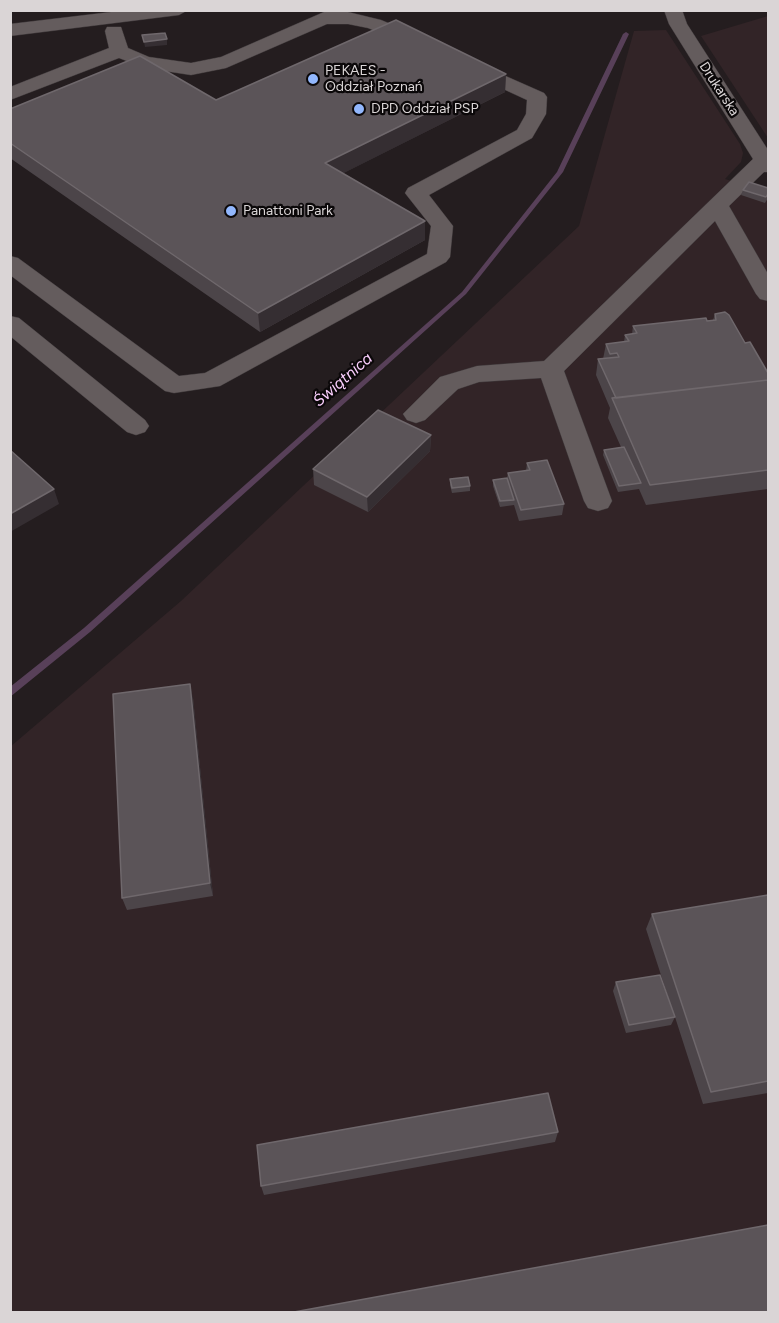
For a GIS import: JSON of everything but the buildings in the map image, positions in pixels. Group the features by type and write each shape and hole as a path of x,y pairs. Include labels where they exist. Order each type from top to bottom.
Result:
{"street":[{"path":"10,30 179,10"},
{"name":"Drukarska","path":"673,10 678,24 766,163"},
{"path":"10,94 119,51 145,62 191,69 226,62 324,18 348,18 374,24 537,96 536,114 525,134 416,193 442,226 438,257 211,380 174,385 10,263"},
{"path":"111,19 119,51"},
{"path":"416,414 449,383 477,374 551,369 717,204 766,163"},
{"path":"717,204 768,294"},
{"path":"10,323 136,426"},
{"path":"551,369 598,501"}],"shaded area":[{"path":"768,16 768,138 701,36"},
{"path":"666,30 740,144 743,153 741,162 725,179 768,192 768,1312 11,1312 10,747 181,601 579,226 634,31"}],"waterway":[{"name":"Świątnica","path":"10,693 87,630 464,293 560,172 626,34"}],"place":[{"name":"PEKAES - Oddział Poznań","path":"313,79"},
{"name":"DPD Oddział PSP","path":"359,109"},
{"name":"Panattoni Park","path":"231,211"}]}
